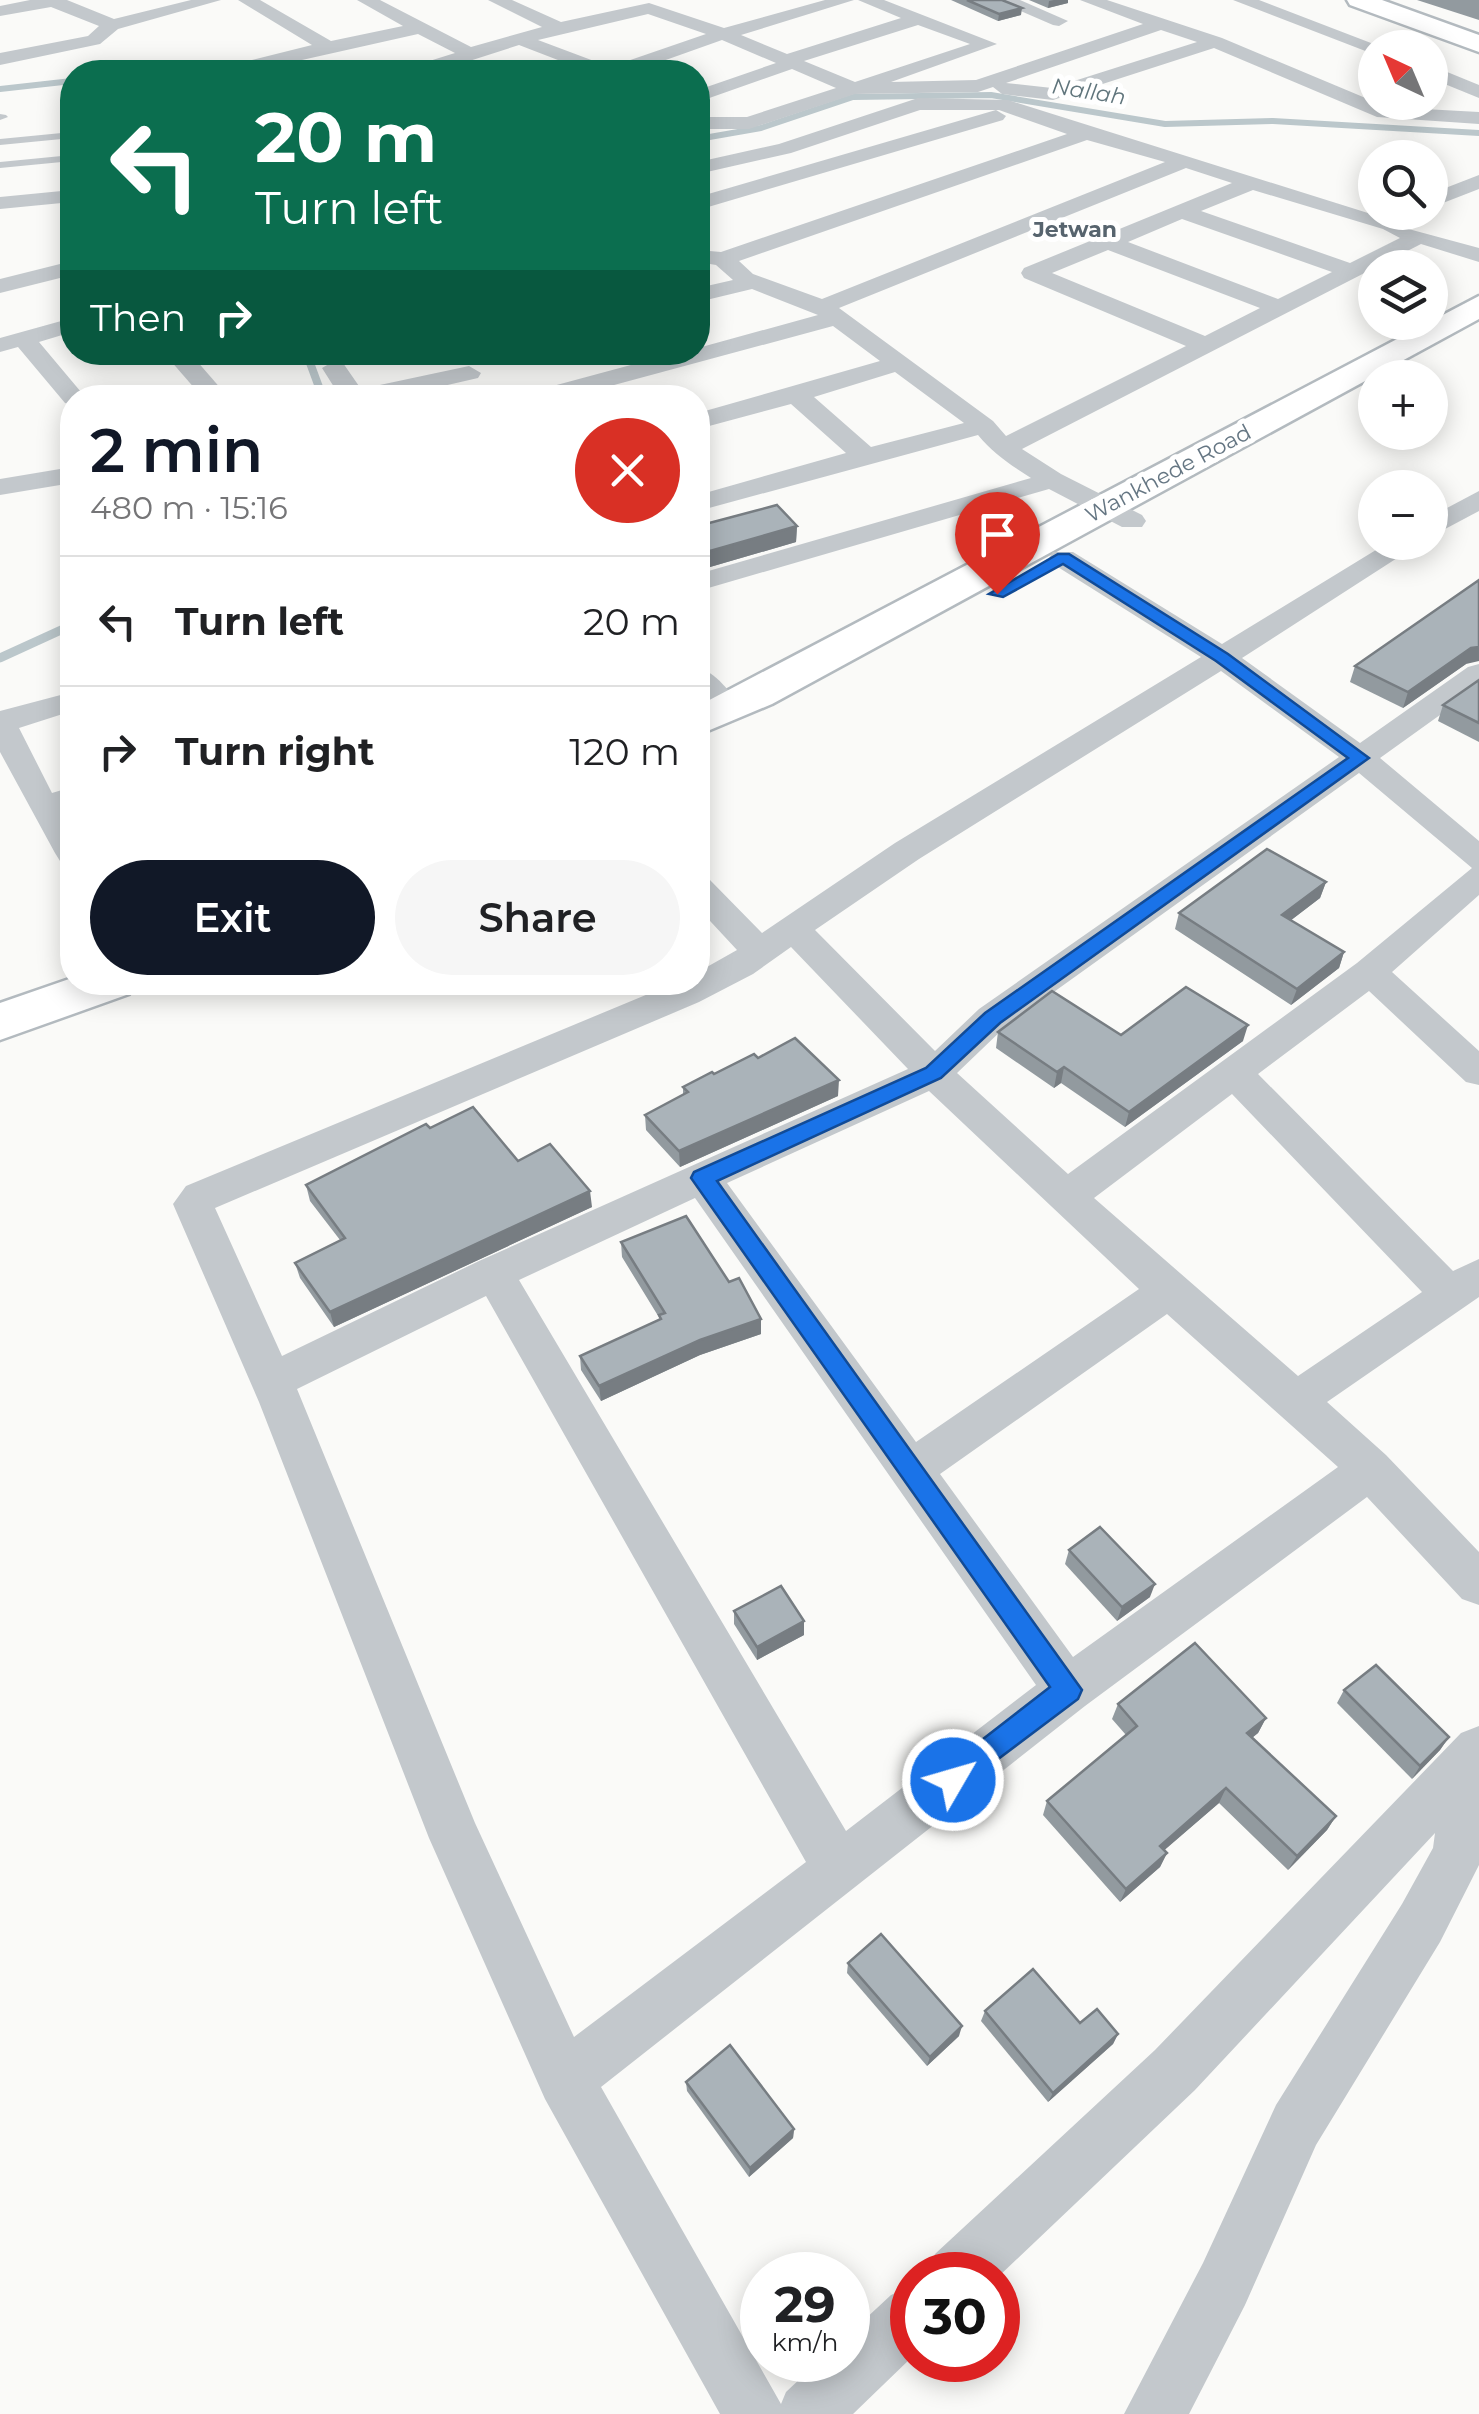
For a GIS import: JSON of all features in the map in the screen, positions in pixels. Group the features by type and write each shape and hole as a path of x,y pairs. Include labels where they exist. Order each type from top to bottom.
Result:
{"main road":[{"path":"1359,0 1479,44"},
{"path":"1393,0 1479,32"},
{"name":"Wankhede Road","path":"712,715 1118,514 1479,306"},
{"path":"1432,360 1479,334"},
{"path":"710,749 1064,558 1118,514 1358,398"},
{"path":"0,997 60,974"},
{"path":"0,1022 76,995"}],"street":[{"path":"0,58 94,40 112,25 212,0"},
{"path":"246,0 328,47"},
{"path":"366,0 469,53"},
{"path":"497,0 559,28"},
{"path":"457,60 469,53 641,4 679,0"},
{"path":"777,0 804,12"},
{"path":"649,60 723,34 845,0"},
{"path":"710,123 749,123 988,44 867,0"},
{"path":"1004,0 1059,20"},
{"path":"1089,0 1216,42 1384,113 1479,118"},
{"path":"1242,0 1358,42"},
{"path":"0,11 55,1 112,25"},
{"path":"641,4 856,89 978,86 1160,24"},
{"path":"710,91 917,18"},
{"path":"275,60 421,28"},
{"path":"520,39 574,60"},
{"path":"710,201 825,168 1216,42"},
{"path":"1448,79 1479,92"},
{"path":"978,86 1033,102 1086,134 1185,161 1358,217"},
{"path":"710,165 784,148 918,104 1033,102"},
{"path":"710,257 723,259 1086,134"},
{"path":"784,148 825,168"},
{"path":"710,348 830,313 1185,161"},
{"path":"1448,194 1479,181"},
{"path":"1203,344 1032,273 1251,183"},
{"path":"0,204 60,197"},
{"path":"1185,212 1350,270"},
{"path":"1399,230 1479,255"},
{"path":"1003,448 1418,236"},
{"path":"1109,242 1278,307"},
{"path":"723,259 753,282 830,313 984,426 1003,448 1052,480 1118,514"},
{"path":"0,286 60,271"},
{"path":"710,293 753,282"},
{"path":"12,342 60,328"},
{"path":"12,342 60,385"},
{"path":"710,419 895,364"},
{"path":"187,365 205,385"},
{"path":"387,385 439,365"},
{"path":"463,365 479,385"},
{"path":"581,385 650,365"},
{"path":"334,368 345,385"},
{"path":"796,394 864,457"},
{"path":"710,500 984,426"},
{"path":"0,487 60,478"},
{"path":"710,579 1052,480"},
{"path":"1448,520 1475,505"},
{"path":"1064,558 1222,657 1360,758 1479,860"},
{"path":"710,979 777,940 907,851 1380,560"},
{"path":"270,1382 494,1274 934,1073 992,1018 1479,672"},
{"path":"58,802 1,722 60,705"},
{"path":"1068,1195 1370,972 1479,877"},
{"path":"710,896 777,940 934,1073 1168,1291 1370,1469 1479,1584"},
{"path":"1370,972 1479,1072"},
{"path":"681,995 200,1197 193,1204 270,1382 455,1838 566,2079 754,2414"},
{"path":"1234,1073 1464,1285 1296,1400"},
{"path":"702,1178 1068,1690"},
{"path":"494,1274 838,1869"},
{"path":"912,1469 1168,1291"},
{"path":"566,2079 1068,1690 1370,1469"},
{"path":"981,2252 1175,2070 1464,1767"},
{"path":"1156,2414 1224,2284 1296,2125 1421,1924 1454,1860 1462,1839 1464,1767"},
{"path":"808,2414 890,2337"}],"lane":[{"path":"0,142 60,137"},
{"path":"0,165 60,159"}],"building":[{"path":"967,0 1002,0 1022,8 999,14"},
{"path":"777,505 797,526 710,551 710,523"},
{"path":"1479,580 1479,647 1471,648 1408,692 1355,666"},
{"path":"1479,680 1479,723 1443,705"},
{"path":"1267,849 1326,882 1282,915 1344,952 1297,989 1179,913"},
{"path":"1186,987 1248,1025 1129,1112 1064,1067 1057,1072 998,1032 1052,991 1121,1035"},
{"path":"795,1038 839,1080 679,1151 645,1115 688,1092 683,1087 712,1072 754,1054 758,1058"},
{"path":"473,1107 518,1161 550,1144 590,1191 330,1312 295,1263 345,1238 306,1185 426,1124 430,1128"},
{"path":"686,1216 729,1282 739,1278 761,1319 700,1340 599,1386 580,1356 661,1319 659,1315 665,1313 621,1242"},
{"path":"1100,1527 1155,1584 1122,1607 1069,1550"},
{"path":"781,1586 804,1621 757,1647 734,1611"},
{"path":"1195,1643 1266,1718 1247,1733 1336,1816 1297,1856 1226,1788 1160,1846 1167,1853 1126,1889 1047,1801 1137,1726 1118,1704"},
{"path":"1376,1665 1449,1737 1420,1766 1344,1690"},
{"path":"881,1934 962,2026 930,2057 848,1963"},
{"path":"1033,1969 1080,2023 1097,2009 1118,2034 1053,2093 985,2011"},
{"path":"730,2045 794,2129 750,2168 686,2082"}],"waterway":[{"path":"0,89 60,82"},
{"name":"Nallah","path":"710,137 761,128 853,97 991,95 1165,124 1273,121 1479,133"},
{"path":"311,365 318,385"},
{"path":"0,658 60,630"}],"district":[{"name":"Jetwan","path":"1075,229"}],"route":[{"path":"953,1780 1068,1690 702,1178 934,1073 992,1018 1360,758 1222,657 1064,558 997,594"}]}
